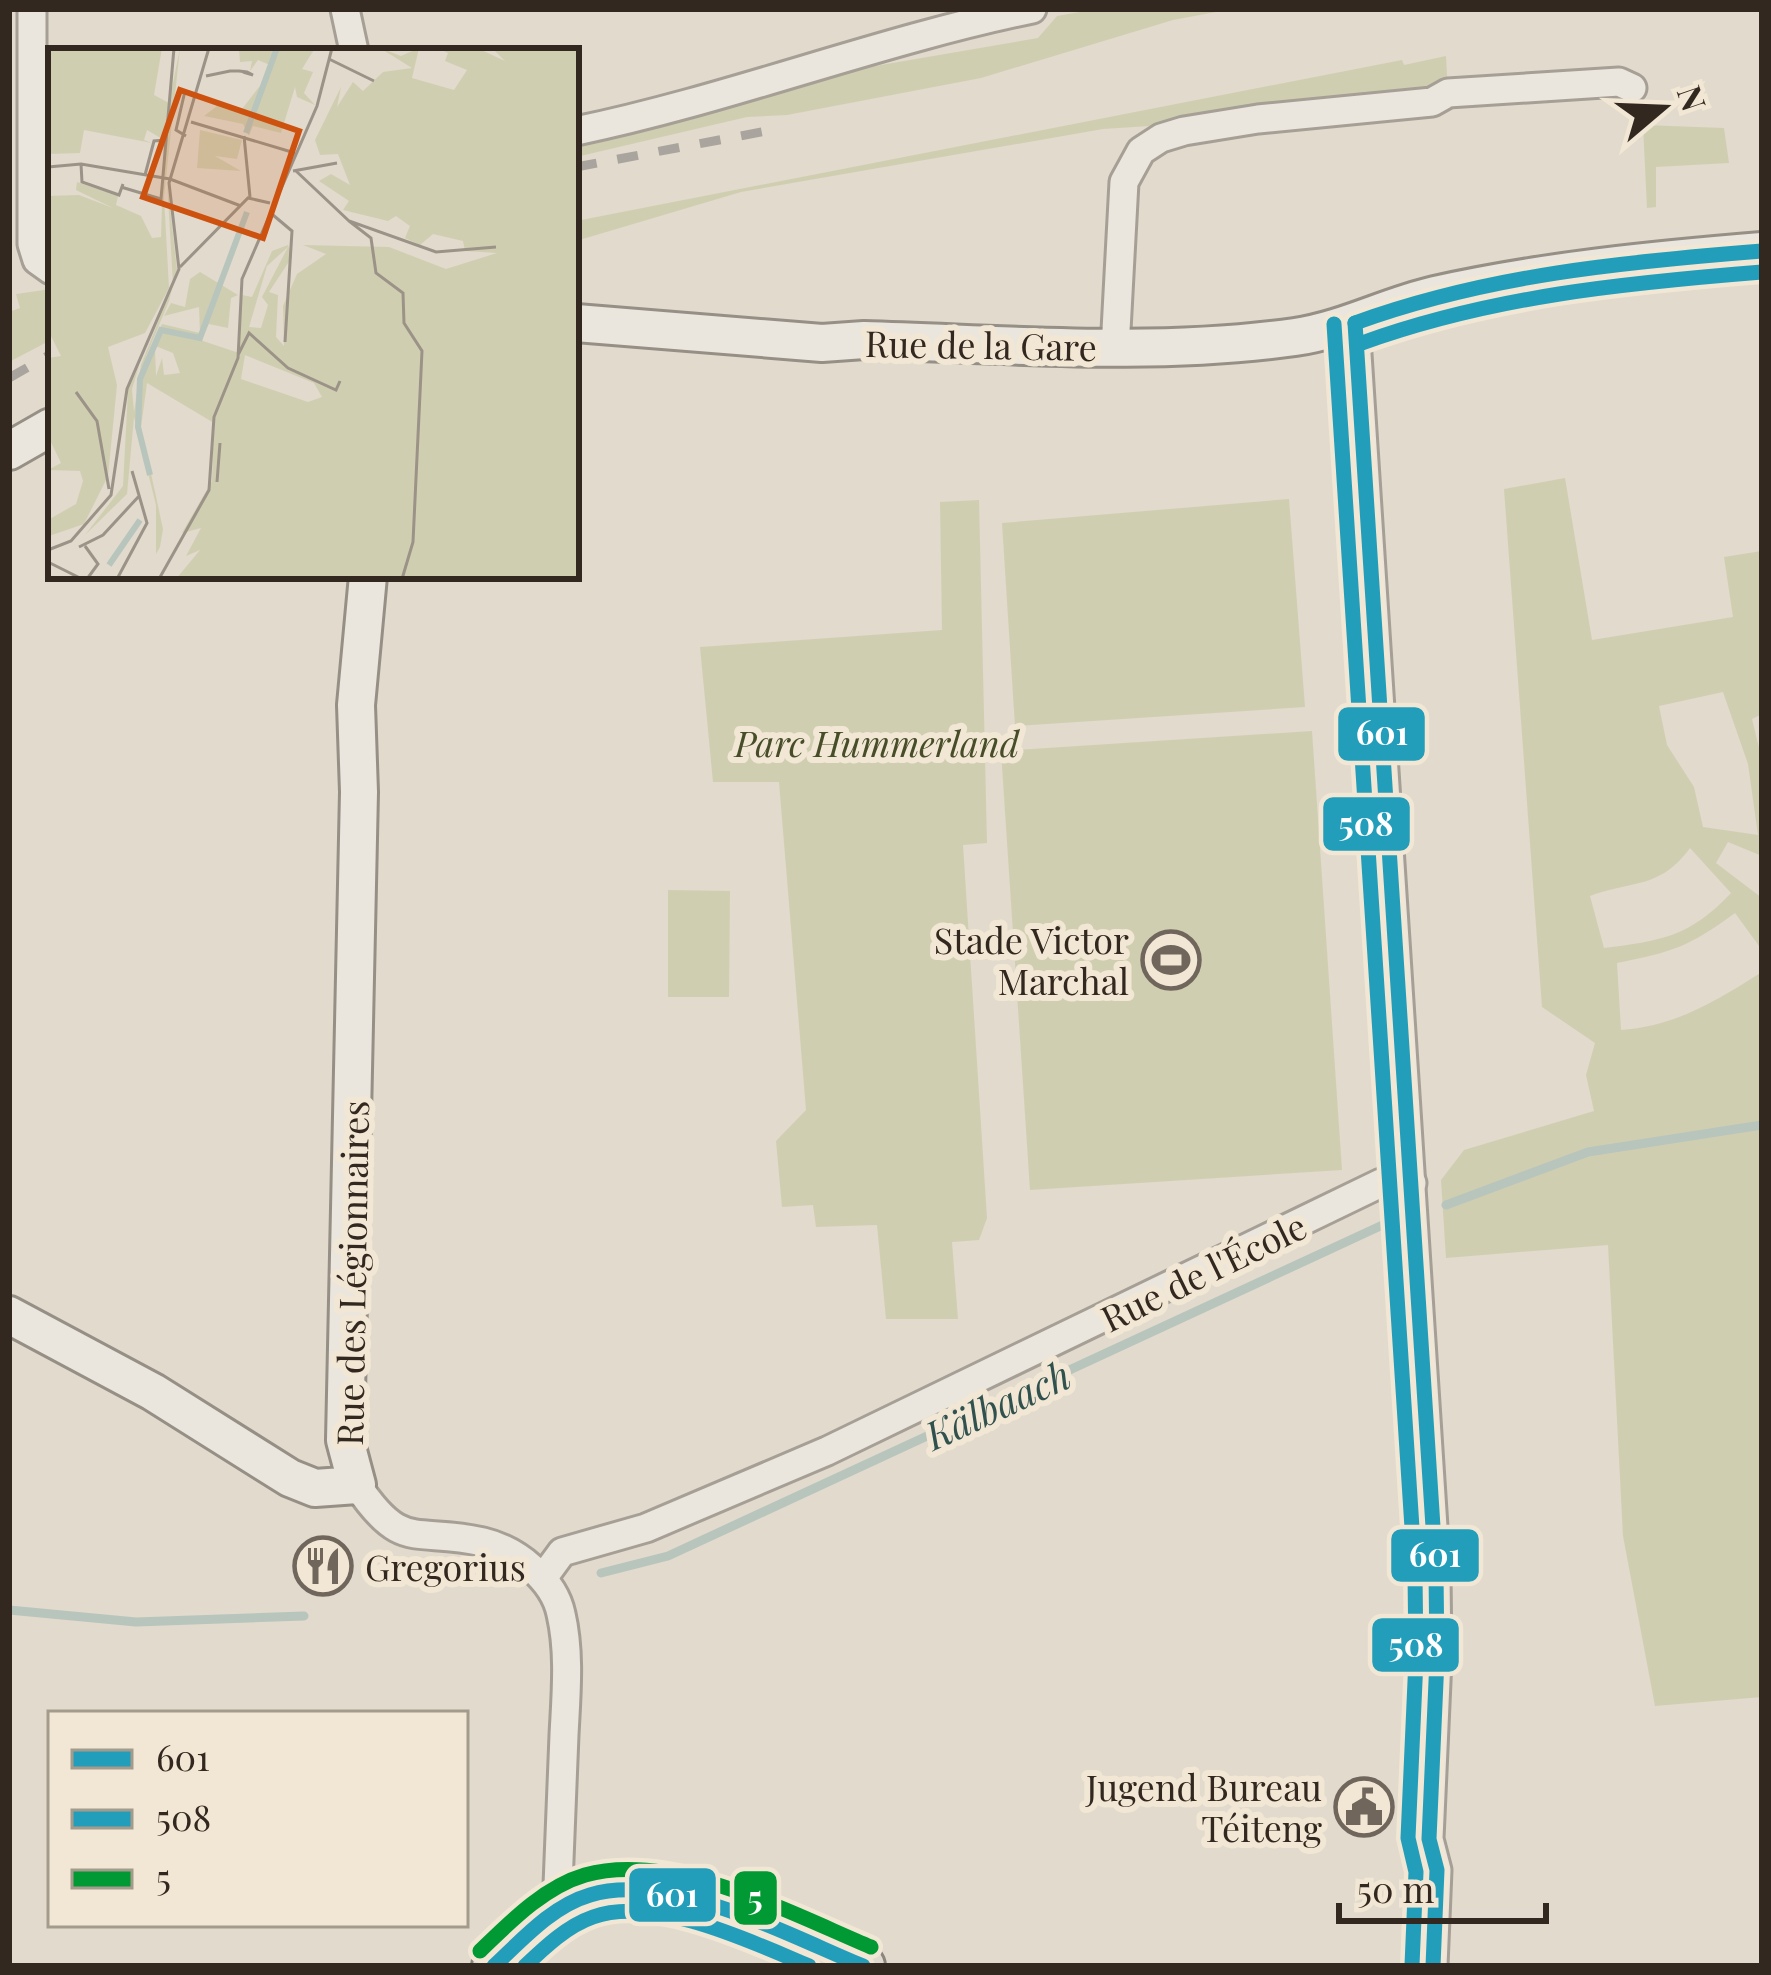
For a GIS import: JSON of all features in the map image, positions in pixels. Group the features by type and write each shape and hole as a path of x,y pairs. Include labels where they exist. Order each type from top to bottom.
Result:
{"main road":[{"path":"494,1966 557,1911 594,1893 615,1889 725,1910 862,1966"}],"street":[{"path":"32,9 32,244 37,260 48,268"},
{"path":"344,9 353,48"},
{"path":"579,130 642,117 955,17 1032,9"},
{"name":"Rue de la Gare","path":"579,323 822,343 864,340 1114,349 1124,182 1141,151 1161,138 1258,119 1432,102 1448,93 1619,82 1632,88"},
{"path":"1114,349 1292,337 1355,323 1432,295 1538,275 1762,251"},
{"path":"1355,323 1436,1595 1438,1659 1429,1839 1437,1870 1433,1966"},
{"path":"9,451 48,429"},
{"name":"Rue des Légionnaires","path":"368,579 356,705 358,813 345,1441 357,1485 378,1516 394,1528 415,1535 485,1542 517,1557 543,1578"},
{"name":"Rue de l'École","path":"543,1578 562,1552 646,1528 827,1451 1382,1183 1412,1183"},
{"path":"9,1315 154,1392 290,1478 315,1488 357,1485"},
{"path":"543,1578 561,1611 567,1669 557,1911"}],"green space":[{"path":"1097,9 1232,9 1173,20 981,78 787,115 747,117 579,156 579,137 871,57 875,66 1038,38 1057,16"},
{"path":"1446,56 1448,93 1258,119 1103,129 741,192 579,240 579,220 1402,60 1404,65"},
{"path":"1643,125 1724,128 1729,163 1656,167 1656,207 1647,208"},
{"path":"48,289 48,342 9,362 9,312 20,308 16,294"},
{"path":"1565,478 1592,640 1733,617 1724,557 1762,551 1762,714 1752,719 1762,760 1762,856 1728,842 1716,863 1762,898 1762,950 1735,913 1679,947 1617,963 1621,1030 1678,1018 1762,972 1762,1697 1655,1706 1623,1536 1608,1245 1446,1258 1441,1180 1464,1150 1594,1111 1586,1075 1595,1043 1542,1007 1504,489","holes":["1723,692 1748,764 1758,835 1703,827 1694,787 1667,745 1659,706","1690,848 1731,893 1688,928 1642,943 1604,948 1590,896 1657,877"]},
{"path":"1289,499 1305,707 1015,726 1002,523"},
{"name":"Parc Hummerland","path":"979,500 987,843 963,845 987,1218 979,1240 952,1242 958,1319 886,1319 877,1225 816,1227 813,1205 782,1207 776,1141 806,1110 779,782 713,782 700,647 942,630 940,502"},
{"name":"Stade Victor Marchal","path":"1312,731 1342,1170 1030,1190 1001,751"},
{"path":"668,890 730,891 729,997 668,997"}],"waterway":[{"name":"Kälbaach","path":"1446,1205 1588,1152 1762,1125"},
{"name":"Kälbaach","path":"601,1573 668,1556 1389,1222"},
{"name":"Kälbaach","path":"9,1610 136,1622 304,1616"}],"railway":[{"path":"579,166 772,130"},
{"path":"9,378 48,356"}],"transit line":[{"name":"601","path":"1355,323 1505,282 1607,266 1762,251"},
{"name":"508","path":"1362,343 1510,303 1610,287 1762,272"},
{"name":"601","path":"1355,323 1436,1573 1429,1839 1437,1870 1433,1966"},
{"name":"508","path":"1334,324 1415,1574 1408,1838 1416,1872 1412,1965"},
{"name":"5","path":"480,1951 556,1888 585,1875 619,1870 655,1871 731,1889 871,1947"},
{"name":"601","path":"494,1966 563,1907 590,1895 621,1890 656,1892 729,1910 863,1966"},
{"name":"508","path":"525,1966 574,1926 617,1912 644,1912 702,1924 809,1966"}],"place":[{"name":"Stade Victor Marchal","path":"1171,960"},
{"name":"Gregorius","path":"323,1566"},
{"name":"Jugend Bureau Téiteng","path":"1364,1807"}]}
